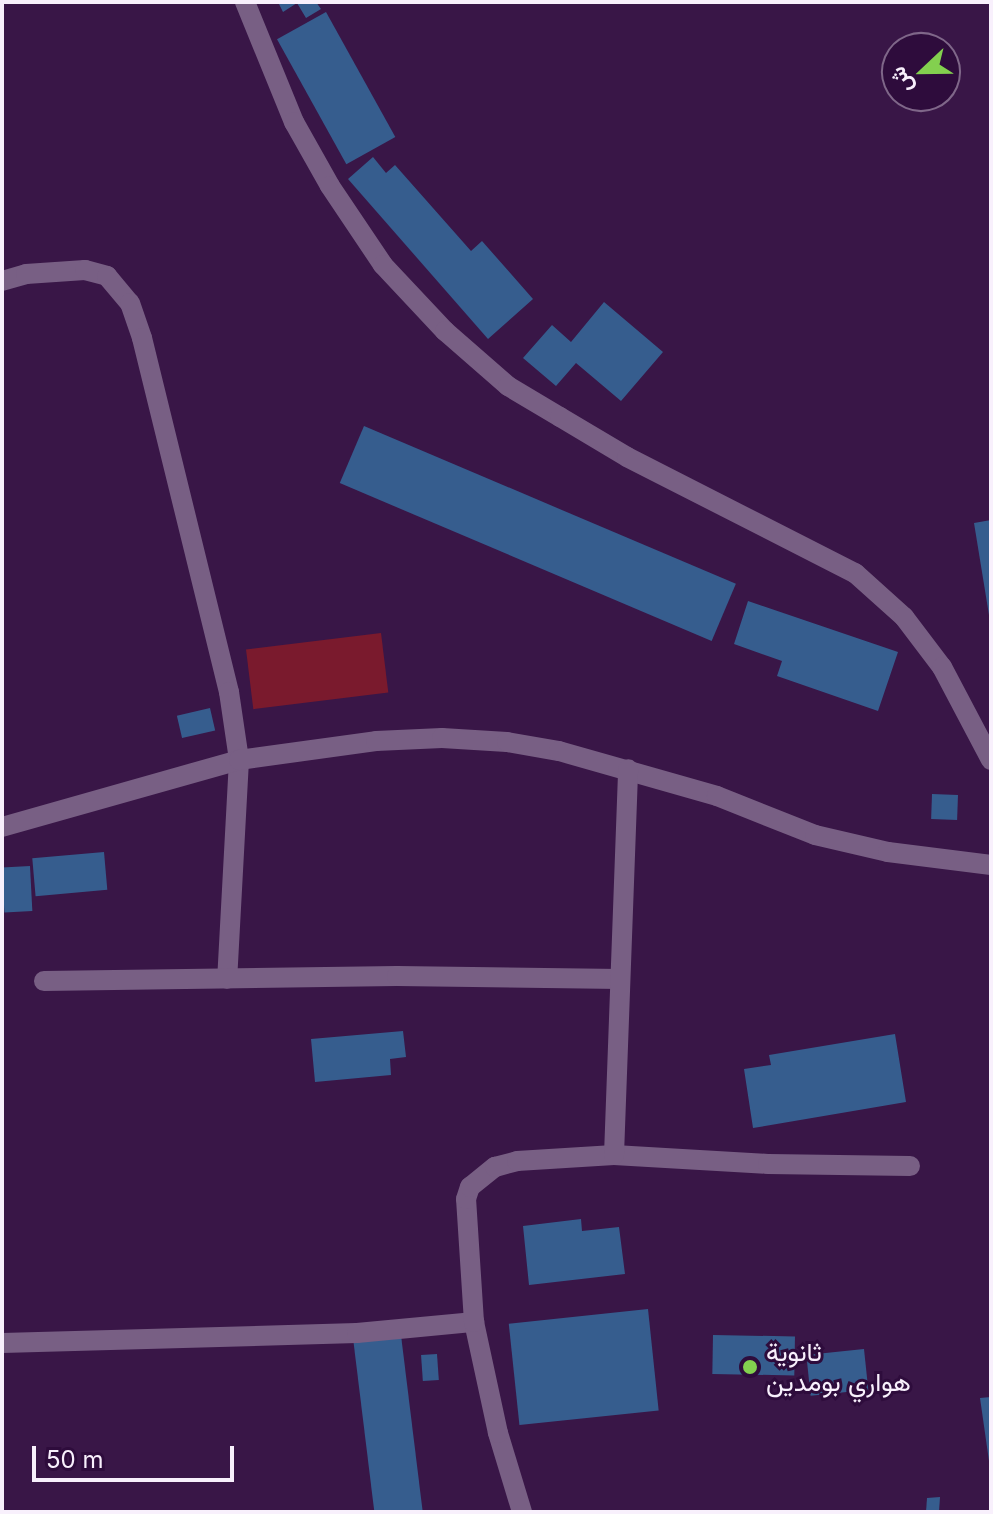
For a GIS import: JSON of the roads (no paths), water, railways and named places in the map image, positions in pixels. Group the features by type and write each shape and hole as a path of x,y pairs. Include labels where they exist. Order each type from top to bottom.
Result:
{"street":[{"path":"245,2 294,122 330,186 383,265 445,331 508,386 586,433 855,573 904,617 942,667 991,760"},
{"path":"2,281 26,274 85,270 107,276 130,303 162,414 229,692 239,760 227,979"},
{"path":"2,827 239,760 349,744 442,738 507,742 628,769 717,796 815,835 888,852 991,865"},
{"path":"614,1155 628,769"},
{"path":"44,981 620,979"},
{"path":"522,1512 498,1433 474,1322 466,1225 470,1187 495,1167 517,1161 614,1155 768,1164 910,1166"},
{"path":"2,1343 357,1333 474,1322"}],"place":[{"name":"ثانوية هواري بومدين","path":"750,1367"}]}
